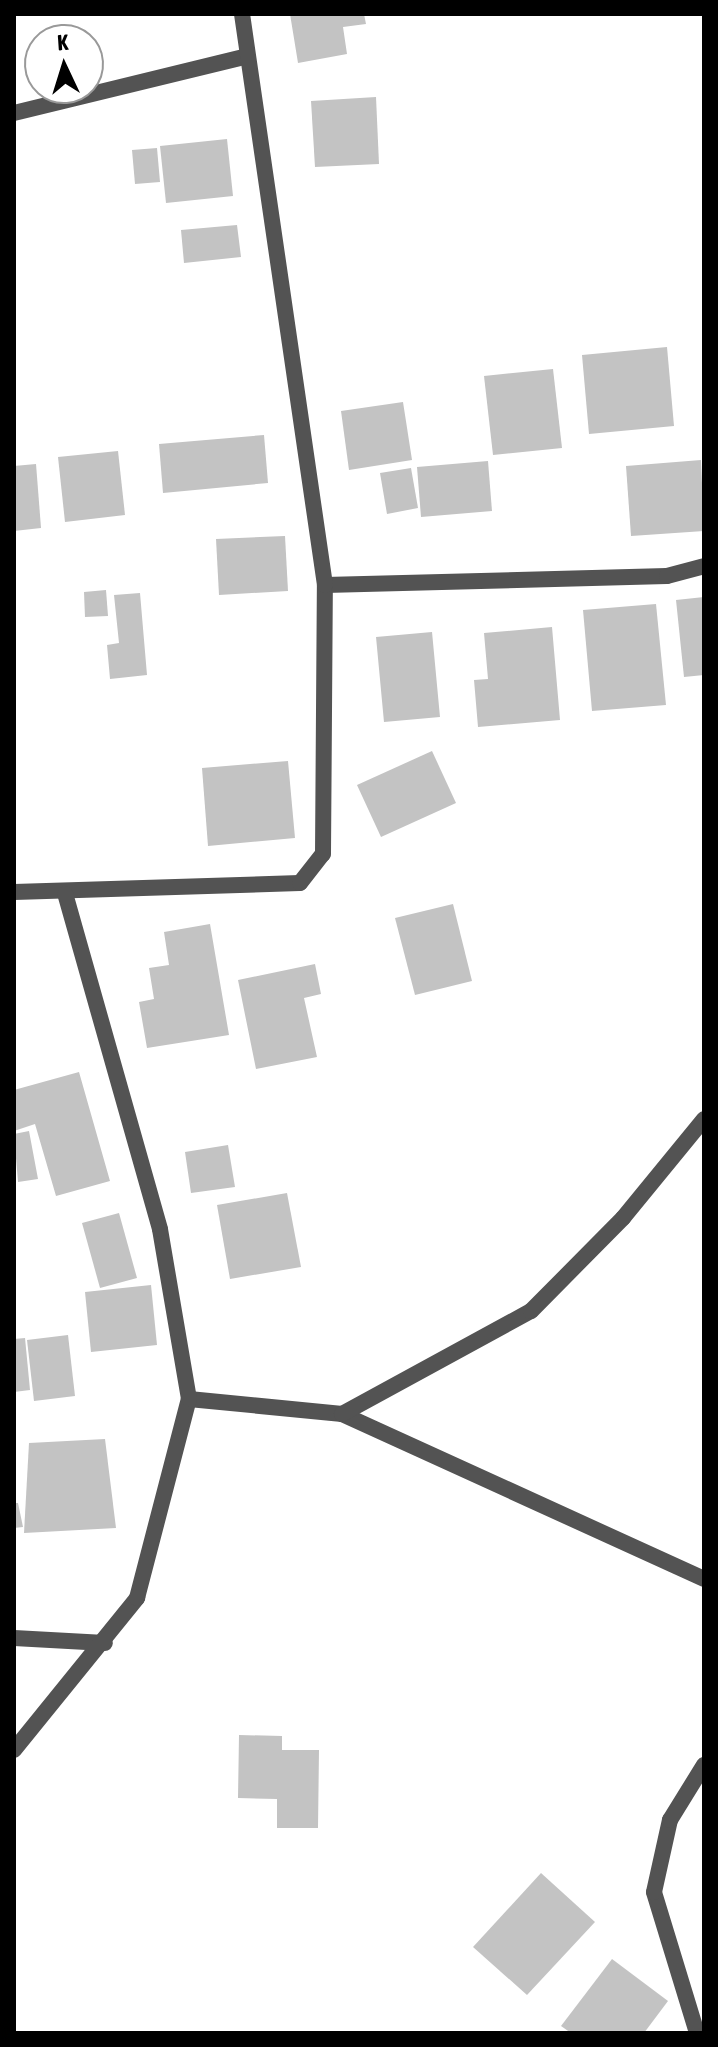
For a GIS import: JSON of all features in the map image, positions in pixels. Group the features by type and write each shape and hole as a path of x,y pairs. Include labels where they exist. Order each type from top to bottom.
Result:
{"street":[{"path":"14,892 65,894 300,883 323,854 325,585 243,57 242,14"},
{"path":"14,113 243,57"},
{"path":"325,585 667,576 704,566"},
{"path":"14,1750 105,1643 137,1598 189,1399 160,1229 65,894"},
{"path":"342,1414 531,1311 623,1218 704,1119"},
{"path":"189,1399 342,1414 704,1579"},
{"path":"14,1638 105,1643"},
{"path":"697,2033 654,1892 670,1820 704,1765"}],"building":[{"path":"290,14 364,14 366,24 343,27 347,54 298,63"},
{"path":"376,97 379,164 315,167 311,101"},
{"path":"227,139 233,196 166,203 160,146"},
{"path":"157,148 160,182 135,184 132,150"},
{"path":"237,225 241,257 184,263 181,230"},
{"path":"667,347 674,426 589,434 582,355"},
{"path":"553,369 562,448 493,455 484,376"},
{"path":"403,402 412,460 349,470 341,411"},
{"path":"264,435 268,483 163,493 159,444"},
{"path":"118,451 125,515 65,522 58,457"},
{"path":"701,460 704,531 631,536 626,466"},
{"path":"488,461 492,511 421,517 417,467"},
{"path":"36,464 41,528 14,531 14,466"},
{"path":"411,468 418,508 387,514 380,473"},
{"path":"285,536 288,591 219,595 216,539"},
{"path":"106,590 108,616 85,617 84,592"},
{"path":"140,593 147,675 110,679 107,645 119,643 114,595"},
{"path":"704,597 704,675 684,677 676,600"},
{"path":"656,604 666,705 592,711 583,610"},
{"path":"552,627 560,720 478,727 474,680 488,679 484,633"},
{"path":"432,632 440,717 384,722 376,637"},
{"path":"432,751 456,803 381,837 357,785"},
{"path":"288,761 295,838 208,846 202,768"},
{"path":"453,904 472,981 415,995 395,918"},
{"path":"210,924 229,1035 147,1048 139,1002 154,999 149,968 169,965 164,932"},
{"path":"315,964 321,994 304,998 317,1057 256,1069 238,980"},
{"path":"79,1072 110,1181 56,1196 35,1124 14,1131 14,1090"},
{"path":"29,1131 38,1179 18,1182 14,1134"},
{"path":"228,1145 235,1187 191,1193 185,1152"},
{"path":"287,1193 301,1267 230,1279 217,1205"},
{"path":"119,1213 137,1278 100,1288 82,1223"},
{"path":"151,1285 157,1345 91,1352 85,1292"},
{"path":"68,1335 75,1396 34,1401 27,1340"},
{"path":"25,1338 30,1390 14,1392 14,1339"},
{"path":"105,1439 116,1528 24,1533 29,1443"},
{"path":"14,1503 18,1503 23,1527 14,1528"},
{"path":"239,1735 282,1736 282,1750 319,1750 318,1828 277,1828 277,1799 238,1798"},
{"path":"541,1873 595,1922 527,1995 473,1947"},
{"path":"612,1959 668,2001 644,2033 571,2033 561,2026"}]}
